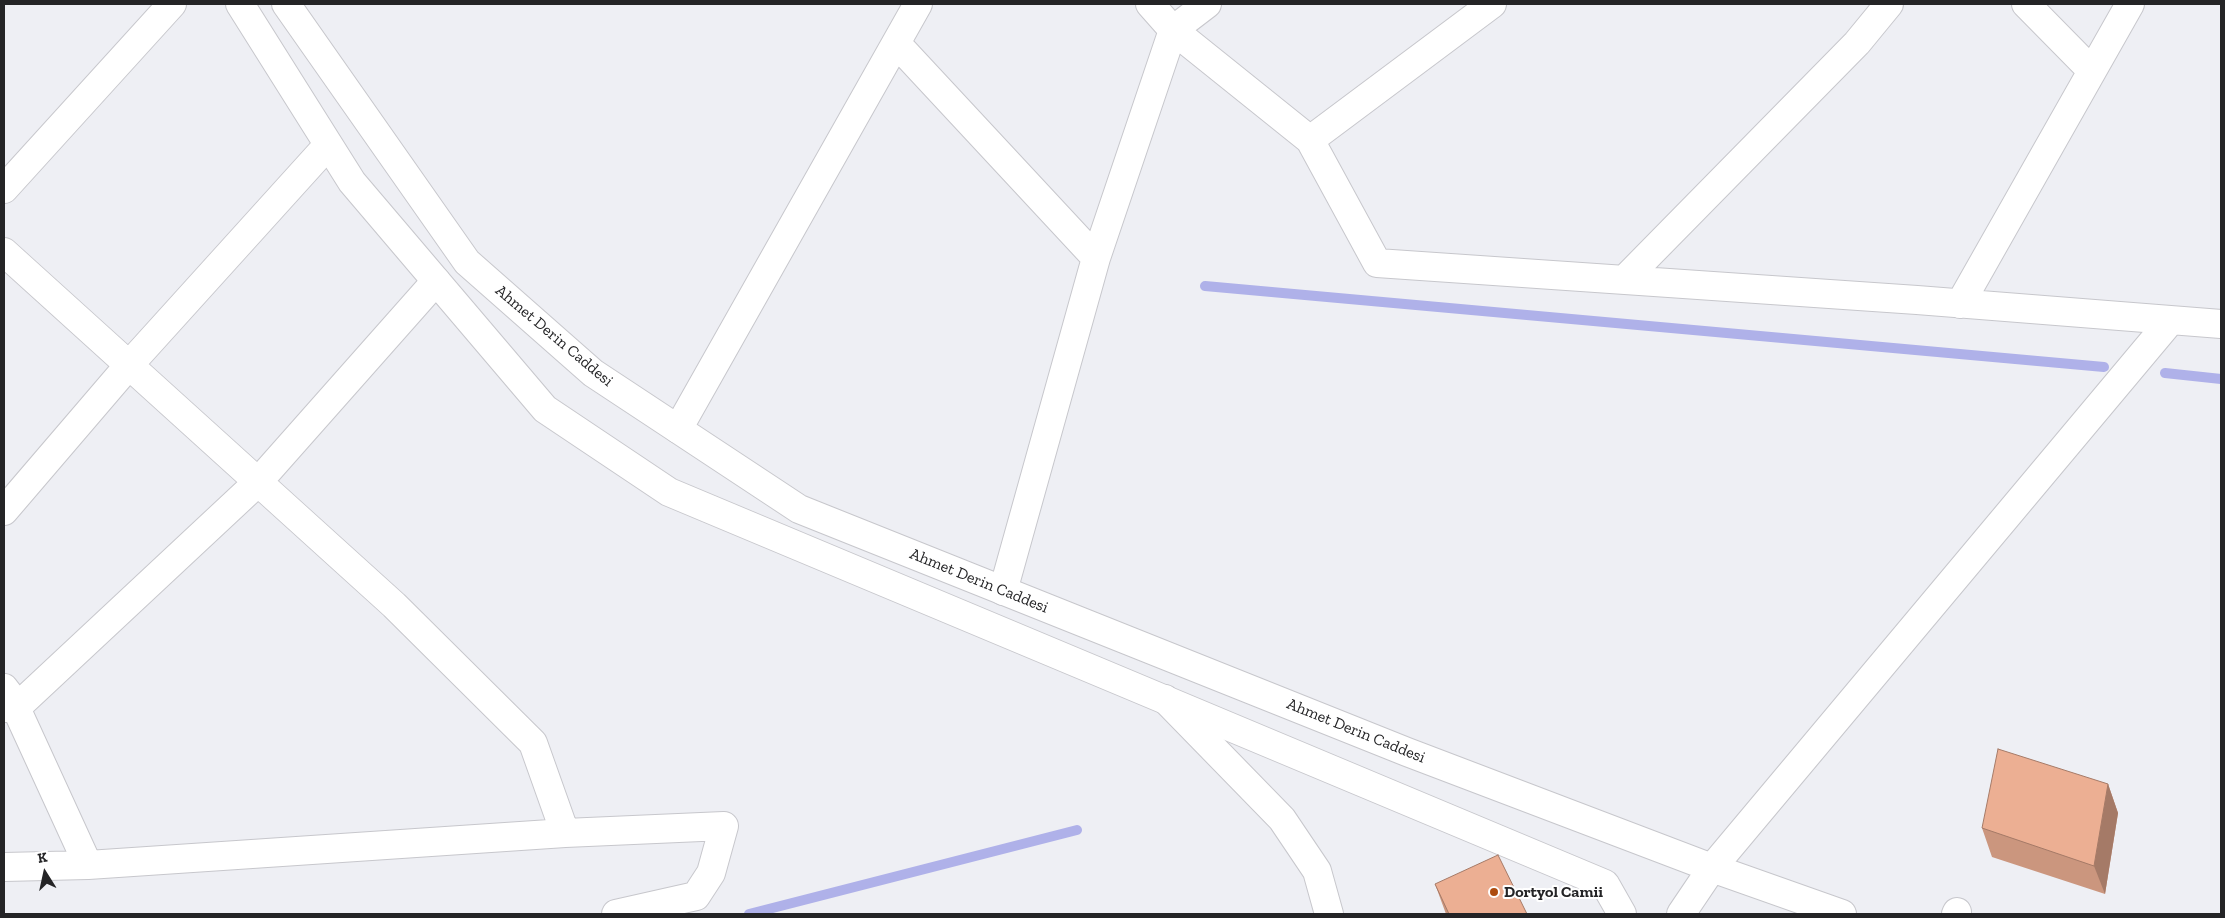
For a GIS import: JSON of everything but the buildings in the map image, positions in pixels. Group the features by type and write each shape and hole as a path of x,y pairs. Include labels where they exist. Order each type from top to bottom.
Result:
{"street":[{"path":"4,189 172,4"},
{"path":"240,4 352,182 545,409 669,492 1605,884 1622,914"},
{"name":"Ahmet Derin Caddesi","path":"286,4 467,262 592,373 799,509 1416,756 1712,868 1842,914"},
{"path":"678,429 918,4"},
{"path":"1150,4 1173,30 1310,140 1377,263 2221,324"},
{"path":"1003,591 1096,258 1173,30 1207,4"},
{"path":"1310,140 1492,4"},
{"path":"1624,280 1857,43 1889,4"},
{"path":"2026,4 2092,71"},
{"path":"1960,304 2130,4"},
{"path":"896,43 1096,258"},
{"path":"4,512 129,365 328,145"},
{"path":"4,252 394,605 533,743 565,832"},
{"path":"88,865 8,701 258,482 436,281"},
{"path":"1681,914 1712,868 2171,320"},
{"path":"1165,700 1282,819 1317,871 1330,914"},
{"path":"4,867 88,865 565,832 724,826 711,873 696,896 616,914"}],"waterway":[{"path":"1205,286 2104,367"},
{"path":"2165,373 2221,379"},
{"path":"749,914 1077,830"}],"place":[{"name":"Dortyol Camii","path":"1494,892"}]}
